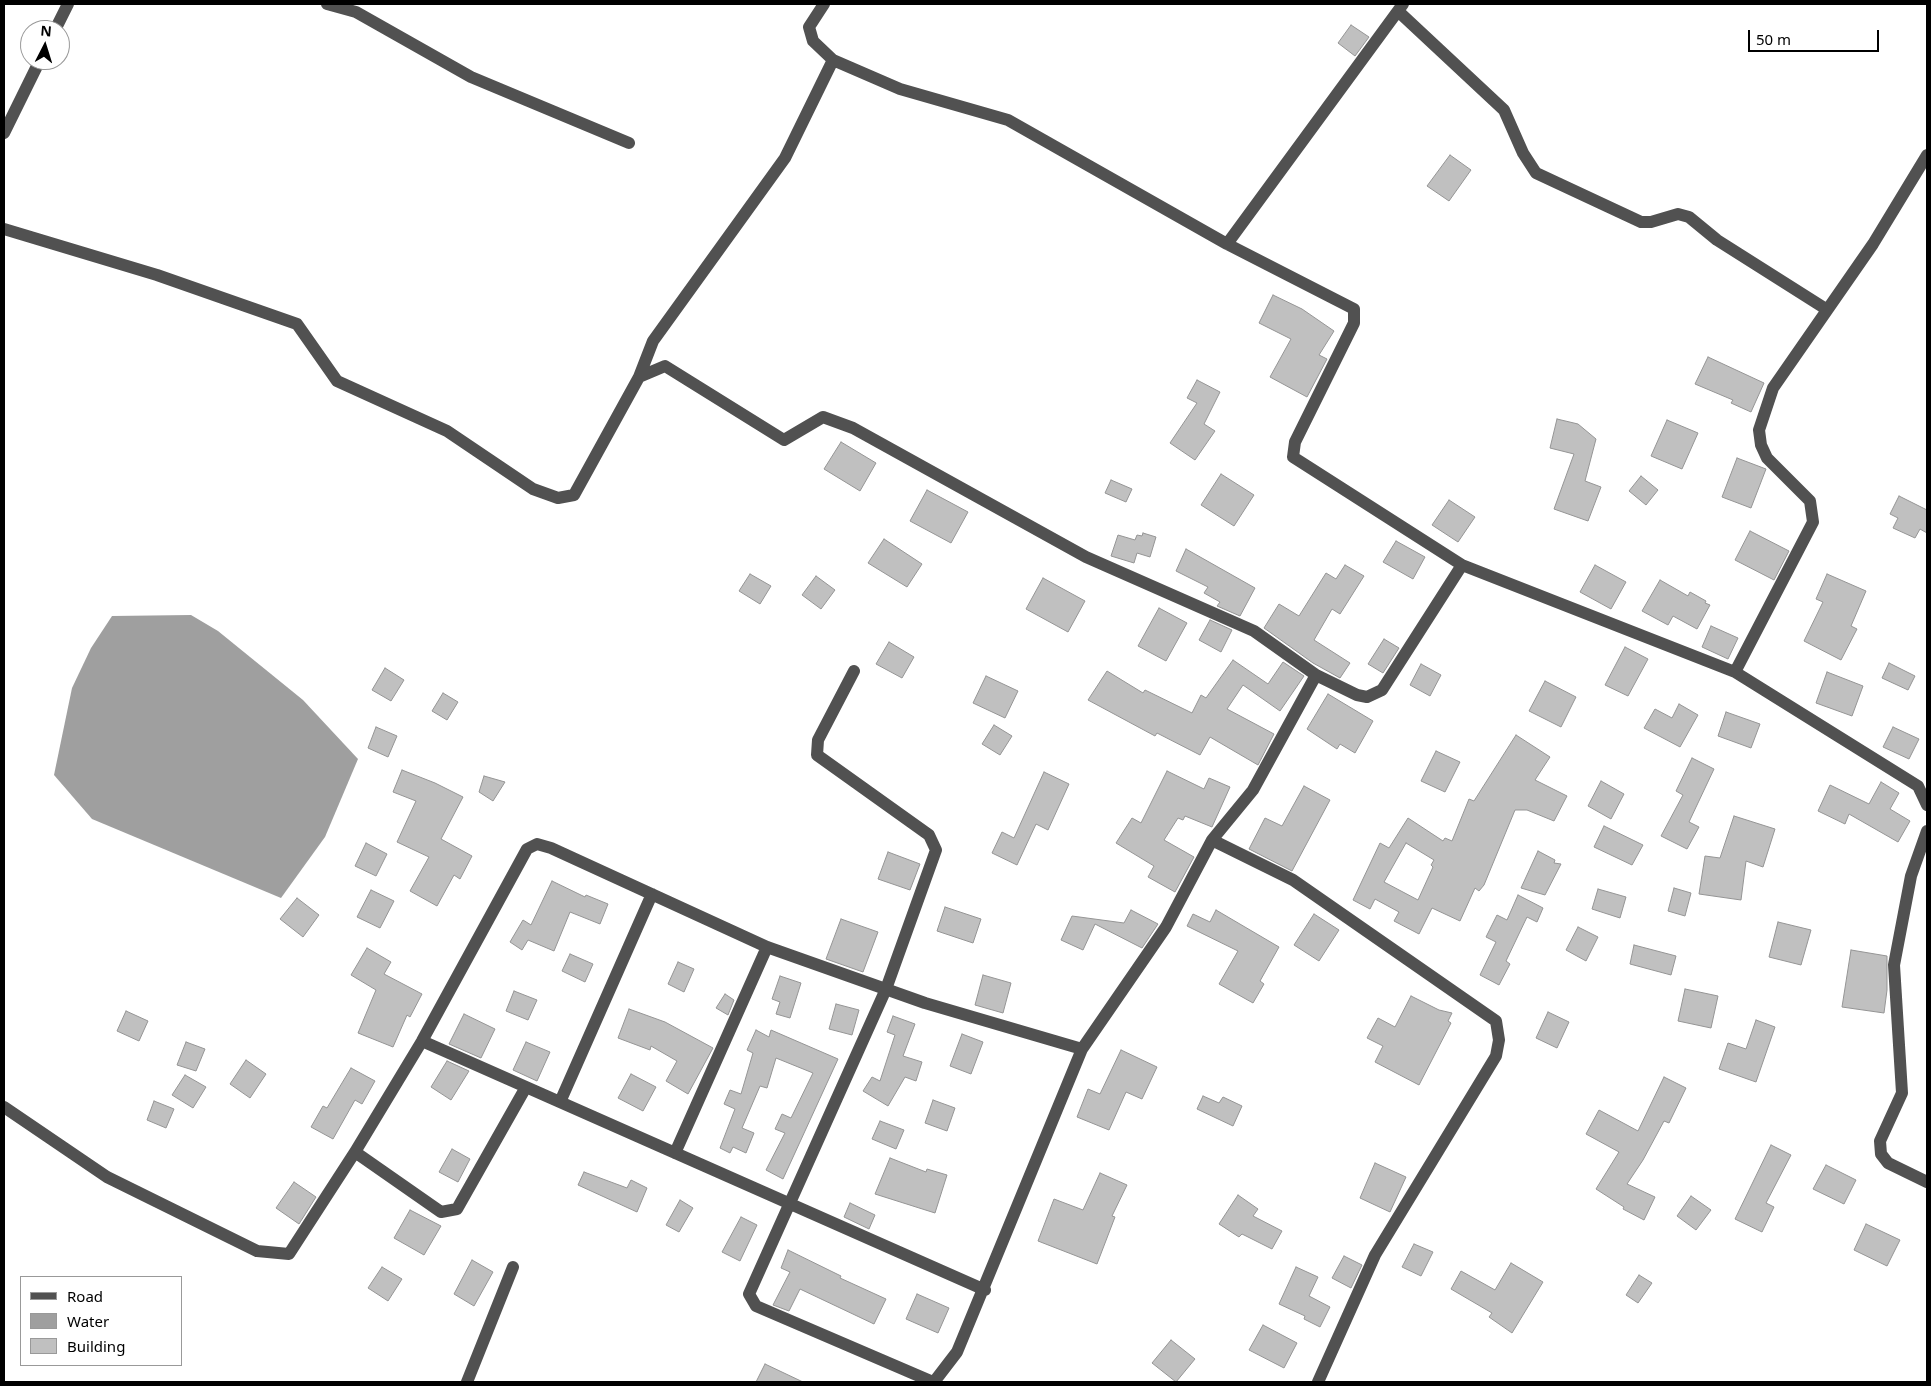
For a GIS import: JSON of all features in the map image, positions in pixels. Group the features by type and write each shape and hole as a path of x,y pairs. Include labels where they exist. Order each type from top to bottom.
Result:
{"street":[{"path":"327,4 356,12 471,77 629,143"},
{"path":"824,4 810,26 813,41 833,60 900,89 1008,120 1226,244 1354,309 1354,323 1295,442 1294,457 1462,565 1735,672 1918,786 1927,805"},
{"path":"60,20 66,6"},
{"path":"1226,244 1401,8 1504,110 1523,152 1536,173 1641,222 1651,222 1678,214 1689,218 1717,240 1826,309"},
{"path":"4,229 157,275 298,324 337,381 446,431 533,490 558,498 574,495 639,377 653,341 785,158 833,60"},
{"path":"4,133 35,70"},
{"path":"1735,672 1813,522 1810,500 1767,458 1759,430 1773,388 1826,309 1874,244 1927,155"},
{"path":"639,377 665,366 784,440 822,417 853,428 1086,557 1254,631 1316,675 1357,695 1368,697 1382,690 1462,565"},
{"path":"854,671 818,740 817,755 929,835 936,850 886,989 749,1294 756,1306 934,1382 958,1352 985,1290 1082,1049 1166,927 1212,840 1252,790 1316,675"},
{"path":"1927,832 1911,876 1894,965 1902,1093 1880,1141 1881,1154 1888,1163 1927,1182"},
{"path":"1212,840 1293,880 1496,1021 1499,1040 1496,1056 1375,1255 1318,1382"},
{"path":"4,1107 107,1177 257,1251 289,1254 355,1152 422,1041 527,849 537,844 551,848 767,947 886,989 1082,1049"},
{"path":"560,1102 652,894"},
{"path":"675,1153 767,947"},
{"path":"422,1041 985,1290"},
{"path":"355,1152 441,1212 457,1210 526,1087"},
{"path":"467,1382 513,1266"}],"water":[{"path":"191,615 218,631 303,700 358,759 325,837 281,898 92,819 54,775 72,688 91,648 112,616"}],"building":[{"path":"1351,25 1369,37 1355,56 1338,43"},
{"path":"1450,155 1471,170 1449,201 1427,186"},
{"path":"1273,295 1302,309 1334,331 1319,355 1327,359 1307,397 1270,377 1291,339 1259,323"},
{"path":"1708,357 1764,383 1751,412 1731,403 1733,400 1695,384"},
{"path":"1197,380 1220,392 1204,424 1215,431 1195,460 1170,443 1197,403 1187,398"},
{"path":"1557,419 1578,424 1596,439 1585,481 1601,487 1588,521 1554,509 1574,454 1550,448"},
{"path":"1667,420 1698,433 1682,469 1651,456"},
{"path":"841,442 876,463 860,491 824,469"},
{"path":"1737,458 1766,469 1751,508 1722,497"},
{"path":"1221,474 1254,495 1234,526 1201,505"},
{"path":"1641,476 1658,490 1646,505 1629,491"},
{"path":"1111,480 1132,489 1126,502 1105,493"},
{"path":"927,490 968,512 951,543 910,521"},
{"path":"1899,496 1927,510 1927,533 1920,529 1915,538 1893,528 1898,518 1890,514"},
{"path":"1449,500 1475,517 1458,542 1432,525"},
{"path":"1750,531 1789,551 1774,580 1735,560"},
{"path":"1143,533 1156,537 1150,557 1137,553 1134,563 1111,556 1118,535 1135,540 1137,535 1142,536"},
{"path":"884,539 922,564 907,587 868,563"},
{"path":"1396,541 1425,557 1413,579 1383,562"},
{"path":"1186,549 1255,588 1240,616 1217,606 1220,602 1204,593 1208,587 1176,571"},
{"path":"1345,565 1364,576 1340,614 1332,609 1314,640 1350,663 1340,678 1313,663 1264,628 1279,604 1299,616 1326,573 1336,579"},
{"path":"1595,565 1626,582 1611,609 1580,592"},
{"path":"750,574 771,586 760,604 739,591"},
{"path":"1827,574 1866,591 1851,626 1857,629 1841,660 1804,641 1823,602 1816,599"},
{"path":"816,576 835,590 821,609 802,595"},
{"path":"1043,578 1085,601 1068,632 1026,609"},
{"path":"1660,580 1688,596 1690,592 1710,605 1697,629 1673,616 1668,625 1642,611"},
{"path":"1159,608 1187,623 1166,661 1138,646"},
{"path":"1210,620 1232,630 1221,652 1199,640"},
{"path":"1711,626 1738,638 1728,659 1702,647"},
{"path":"1384,639 1399,648 1383,673 1368,664"},
{"path":"889,642 914,657 902,678 876,664"},
{"path":"1625,647 1648,659 1628,696 1605,685"},
{"path":"1233,660 1268,684 1283,662 1304,676 1280,711 1243,685 1227,709 1274,734 1258,765 1210,737 1200,755 1157,733 1155,736 1088,700 1107,671 1143,693 1145,690 1192,713 1201,695 1206,698"},
{"path":"1889,663 1915,676 1908,690 1882,678"},
{"path":"1421,664 1441,675 1430,696 1410,685"},
{"path":"385,668 404,680 391,701 372,690"},
{"path":"1827,672 1863,686 1852,716 1816,703"},
{"path":"986,676 1018,691 1005,718 973,703"},
{"path":"1545,681 1576,697 1561,727 1529,711"},
{"path":"443,693 458,702 447,720 432,711"},
{"path":"1328,694 1373,721 1355,753 1340,744 1337,749 1307,729"},
{"path":"1679,704 1698,715 1680,747 1644,728 1655,709 1672,718"},
{"path":"1726,712 1760,724 1751,748 1718,736"},
{"path":"994,725 1012,736 1000,755 982,744"},
{"path":"376,727 397,736 388,757 368,748"},
{"path":"1893,727 1919,739 1909,759 1883,747"},
{"path":"1516,735 1550,757 1535,780 1567,796 1554,821 1527,810 1515,810 1484,885 1479,891 1475,888 1460,921 1432,908 1419,934 1394,921 1399,912 1375,899 1370,909 1353,900 1380,843 1389,848 1408,818 1443,841 1445,838 1452,841 1469,799 1474,801","holes":["1406,843 1434,860 1431,865 1433,867 1418,900 1384,882"]},
{"path":"1436,751 1460,762 1445,792 1421,781"},
{"path":"1692,758 1714,769 1689,822 1699,827 1687,849 1661,836 1683,795 1676,791"},
{"path":"402,770 463,797 441,839 472,856 460,879 454,875 437,906 410,891 429,857 397,842 416,801 393,792"},
{"path":"1167,771 1204,789 1209,778 1230,787 1212,827 1185,816 1183,820 1178,818 1164,840 1194,857 1175,892 1148,877 1154,866 1116,843 1132,818 1141,823"},
{"path":"1044,772 1069,784 1048,830 1036,824 1017,865 992,853 1002,832 1014,838"},
{"path":"484,776 505,782 493,801 479,792"},
{"path":"1601,781 1624,794 1611,819 1588,806"},
{"path":"1881,782 1899,793 1890,809 1910,821 1898,842 1849,814 1845,824 1818,811 1830,785 1869,804"},
{"path":"1304,786 1330,800 1292,871 1249,849 1265,818 1282,826"},
{"path":"1734,816 1775,829 1763,867 1746,861 1741,900 1699,894 1705,856 1720,858"},
{"path":"1604,826 1643,845 1632,865 1594,847"},
{"path":"366,843 387,854 376,876 355,866"},
{"path":"1538,851 1555,860 1554,863 1561,864 1545,895 1521,888"},
{"path":"888,852 920,864 910,890 878,879"},
{"path":"552,881 585,897 586,895 608,904 600,924 570,912 554,951 528,940 522,950 510,942 523,920 531,925"},
{"path":"1674,888 1691,893 1685,916 1668,911"},
{"path":"1598,889 1626,897 1620,918 1592,909"},
{"path":"371,890 394,901 380,928 357,917"},
{"path":"1518,895 1543,908 1537,922 1527,917 1506,961 1510,964 1499,985 1480,975 1496,942 1486,937 1497,915 1507,920"},
{"path":"297,898 319,915 303,937 280,919"},
{"path":"945,907 981,919 973,943 937,931"},
{"path":"1131,910 1158,924 1142,948 1095,924 1083,950 1061,940 1072,916 1124,923"},
{"path":"1216,910 1279,947 1260,981 1264,984 1253,1003 1219,984 1238,951 1187,926 1193,914 1210,922"},
{"path":"1314,914 1339,930 1319,961 1294,945"},
{"path":"841,919 878,932 863,972 826,959"},
{"path":"1778,922 1811,930 1801,965 1769,957"},
{"path":"1578,927 1598,937 1586,961 1566,950"},
{"path":"1634,945 1676,956 1671,975 1630,964"},
{"path":"367,948 391,962 384,974 422,994 410,1017 407,1015 393,1047 358,1033 376,990 351,975"},
{"path":"1851,950 1887,956 1887,990 1884,1013 1842,1007"},
{"path":"570,954 593,964 585,982 562,971"},
{"path":"678,962 694,969 684,992 668,984"},
{"path":"983,975 1011,983 1003,1013 975,1005"},
{"path":"780,976 801,983 790,1018 776,1014 780,1002 772,999"},
{"path":"1685,989 1718,996 1711,1028 1678,1021"},
{"path":"514,991 537,1000 528,1020 506,1011"},
{"path":"725,994 734,1000 728,1015 716,1008"},
{"path":"1411,996 1439,1010 1452,1013 1448,1021 1451,1023 1419,1085 1375,1062 1383,1046 1367,1038 1378,1018 1395,1027"},
{"path":"836,1004 859,1010 852,1035 829,1029"},
{"path":"629,1009 665,1022 713,1048 688,1094 666,1081 677,1061 651,1046 650,1050 618,1038"},
{"path":"126,1011 148,1021 139,1041 117,1031"},
{"path":"1548,1012 1569,1022 1557,1048 1536,1038"},
{"path":"464,1014 495,1029 481,1058 449,1044"},
{"path":"893,1016 915,1024 903,1056 922,1062 916,1081 905,1077 888,1106 863,1091 872,1077 880,1081 895,1035 887,1032"},
{"path":"1756,1020 1775,1027 1756,1082 1719,1069 1728,1043 1746,1049"},
{"path":"756,1030 769,1037 771,1030 838,1059 783,1179 766,1170 785,1133 775,1129 782,1114 791,1118 813,1073 776,1058 767,1088 760,1086 742,1128 754,1133 746,1153 733,1147 730,1153 720,1148 735,1109 724,1104 730,1090 741,1094 753,1053 747,1050"},
{"path":"962,1034 983,1042 971,1074 950,1066"},
{"path":"186,1042 205,1049 196,1071 177,1065"},
{"path":"526,1042 550,1052 537,1081 513,1070"},
{"path":"1121,1050 1157,1067 1142,1099 1126,1092 1109,1130 1077,1117 1088,1089 1100,1094"},
{"path":"246,1060 266,1074 250,1098 230,1084"},
{"path":"447,1061 469,1071 451,1100 431,1087"},
{"path":"351,1068 375,1081 362,1104 355,1100 333,1139 311,1127 323,1106 327,1108"},
{"path":"631,1074 656,1087 643,1111 618,1098"},
{"path":"185,1075 206,1087 193,1108 172,1095"},
{"path":"1664,1077 1686,1088 1669,1123 1664,1121 1643,1160 1627,1184 1655,1197 1644,1220 1623,1209 1624,1207 1596,1189 1619,1152 1586,1134 1599,1110 1638,1131"},
{"path":"1203,1096 1219,1103 1223,1097 1242,1106 1233,1126 1197,1109"},
{"path":"933,1100 955,1108 947,1131 925,1123"},
{"path":"154,1101 174,1109 166,1128 147,1120"},
{"path":"880,1121 904,1130 896,1149 872,1139"},
{"path":"1771,1145 1791,1155 1766,1203 1774,1207 1762,1232 1735,1219"},
{"path":"452,1149 470,1159 458,1182 439,1172"},
{"path":"890,1158 926,1172 927,1169 947,1175 935,1213 875,1194"},
{"path":"1375,1163 1406,1177 1390,1212 1360,1198"},
{"path":"1826,1165 1856,1180 1844,1204 1813,1189"},
{"path":"584,1172 627,1188 631,1180 647,1188 637,1212 578,1185"},
{"path":"1100,1173 1127,1185 1112,1216 1115,1217 1097,1264 1038,1241 1054,1199 1083,1210"},
{"path":"294,1182 316,1197 299,1224 276,1208"},
{"path":"1238,1195 1258,1209 1253,1216 1282,1231 1272,1249 1242,1234 1239,1237 1219,1224"},
{"path":"1691,1196 1711,1210 1696,1230 1677,1216"},
{"path":"680,1200 693,1208 679,1232 666,1225"},
{"path":"850,1203 875,1215 869,1229 844,1217"},
{"path":"410,1210 441,1226 424,1255 394,1238"},
{"path":"741,1217 757,1225 740,1261 722,1252"},
{"path":"1866,1224 1900,1240 1887,1266 1854,1250"},
{"path":"1414,1244 1433,1252 1421,1276 1402,1267"},
{"path":"788,1250 841,1276 840,1278 886,1299 874,1324 800,1289 789,1311 773,1305 790,1272 781,1268"},
{"path":"1344,1256 1362,1265 1351,1288 1332,1278"},
{"path":"472,1260 493,1272 474,1306 454,1294"},
{"path":"1511,1263 1543,1282 1512,1333 1489,1317 1492,1313 1451,1289 1461,1271 1495,1290"},
{"path":"382,1267 402,1279 388,1301 368,1288"},
{"path":"1296,1267 1318,1277 1309,1296 1330,1307 1320,1327 1304,1319 1305,1316 1279,1304"},
{"path":"1639,1275 1652,1283 1638,1303 1626,1295"},
{"path":"917,1294 949,1308 938,1333 906,1319"},
{"path":"1263,1325 1297,1343 1284,1368 1249,1350"},
{"path":"1171,1340 1195,1359 1176,1382 1152,1363"},
{"path":"765,1364 803,1382 756,1382"}]}
